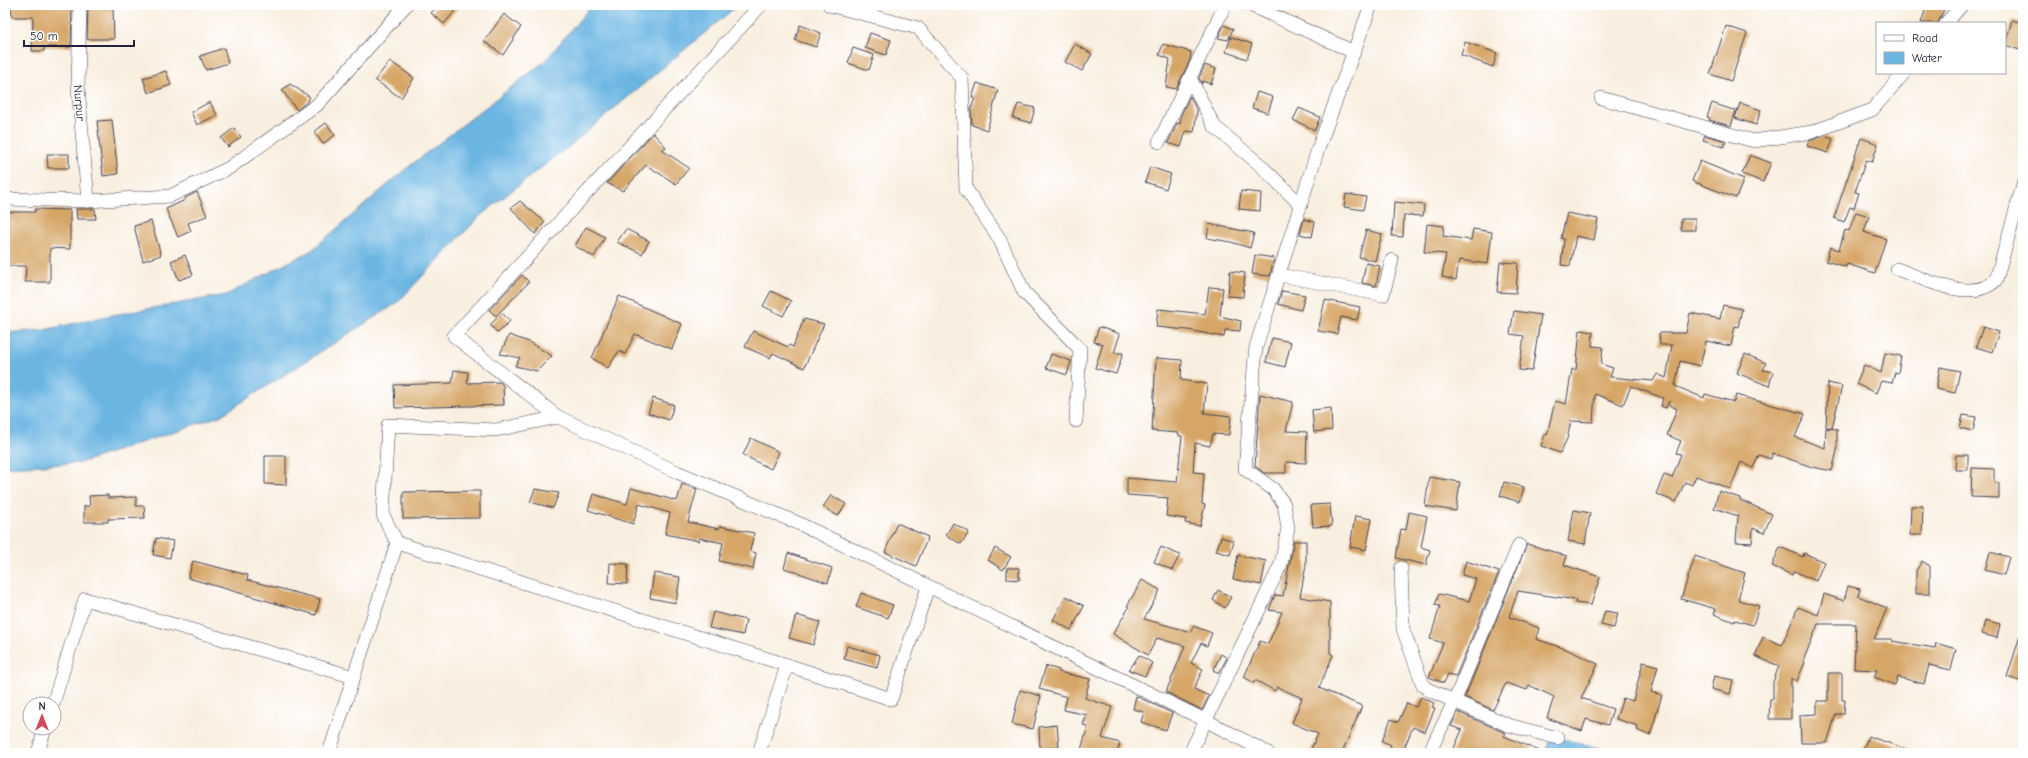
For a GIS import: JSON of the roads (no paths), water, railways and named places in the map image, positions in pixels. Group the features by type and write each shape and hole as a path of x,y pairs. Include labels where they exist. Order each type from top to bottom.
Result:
{"street":[{"name":"Nurpur","path":"80,5 78,87 88,201"},
{"path":"5,199 88,201 170,196 229,168 317,105 406,5"},
{"path":"761,5 454,336 558,417 677,472 800,524 1205,720 1268,753"},
{"path":"829,5 918,28 962,78 966,189 999,238 1024,292 1080,349 1076,421"},
{"path":"1158,142 1225,5"},
{"path":"1250,5 1354,52"},
{"path":"1190,753 1281,564 1288,528 1284,504 1273,489 1245,469 1256,347 1280,275 1318,148 1371,5"},
{"path":"1947,22 1961,5"},
{"path":"1601,98 1754,141 1812,132 1872,110 1903,74"},
{"path":"1190,78 1214,126 1259,164 1301,205"},
{"path":"1897,269 1953,288 1969,291 1989,287 1996,280 2023,185"},
{"path":"1280,275 1383,295 1392,260"},
{"path":"329,753 397,543 383,514 388,425 496,430 558,417"},
{"path":"397,543 891,698 928,587"},
{"path":"1430,753 1454,702 1519,545"},
{"path":"1401,568 1403,629 1421,680 1427,690 1508,725 1558,738"},
{"path":"55,696 85,599 354,677"},
{"path":"759,753 787,666"},
{"path":"38,753 43,736"}],"water":[{"path":"592,5 738,5 573,143 481,215 397,303 220,416 80,463 5,467 5,333 44,330 107,316 226,295 312,250 407,168 544,62"},
{"path":"1566,740 1620,753 1545,753 1549,741"}]}
